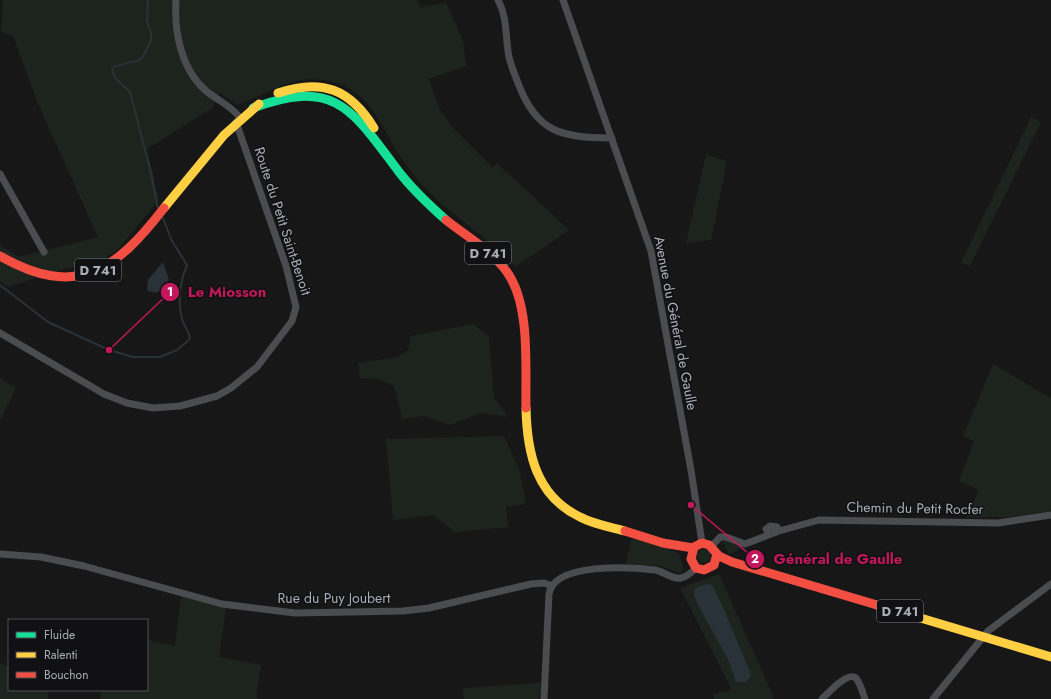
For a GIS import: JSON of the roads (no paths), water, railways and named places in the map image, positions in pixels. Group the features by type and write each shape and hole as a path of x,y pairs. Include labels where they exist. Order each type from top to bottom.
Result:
{"main road":[{"name":"D 741","path":"0,256 21,268 46,276 56,277 82,275 96,271 116,260 139,238 213,147 238,120 253,108 275,94 296,87 316,85 335,90 352,100 365,114 388,157 418,194 501,265 514,286 522,312 524,327 528,443 536,471 548,492 561,506 581,518 663,543 693,548"},
{"name":"D 741","path":"663,543 690,558"},
{"path":"702,543 712,546 717,554 714,566 704,570 696,568 690,558 693,548 702,543"},
{"name":"D 741","path":"717,554 749,568 984,636 1051,657"},
{"name":"D 741","path":"714,566 725,565 749,568"}],"street":[{"path":"176,0 175,26 177,36 192,74 197,83 238,120"},
{"path":"498,0 503,12 509,57 531,111 539,120 558,131 577,135 612,138"},
{"name":"Avenue du Général de Gaulle","path":"563,0 642,222 656,274 691,470 702,543"},
{"name":"Route du Petit Saint-Benoit","path":"0,332 104,394 127,403 153,408 180,406 217,396 252,371 292,322 296,307 286,266 238,120"},
{"path":"0,174 44,252"},
{"name":"Chemin du Petit Rocfer","path":"712,546 720,538 726,537 745,544 769,534 819,520 998,523 1051,515"},
{"name":"Rue du Puy Joubert","path":"0,554 41,557 84,566 222,604 295,613 404,611 428,608 530,584 544,583 552,586"},
{"path":"544,699 549,594 552,586 560,578 569,573 584,570 655,570 679,578 688,575 696,568"},
{"path":"933,699 988,631 1019,606 1051,584"},
{"path":"822,699 846,677 853,676 857,679 865,699"}],"waterway":[{"path":"148,0 147,21 151,33 151,40 143,57 138,61 132,61 115,66 112,70 115,78 130,92 150,169 158,209"},
{"path":"0,285 48,322 109,350 133,357 160,357 177,350 190,339 183,322 180,308 181,286 187,265 172,241 162,216"}],"place":[{"name":"Le Miosson","path":"109,350"},
{"name":"Général de Gaulle","path":"691,505"}]}
